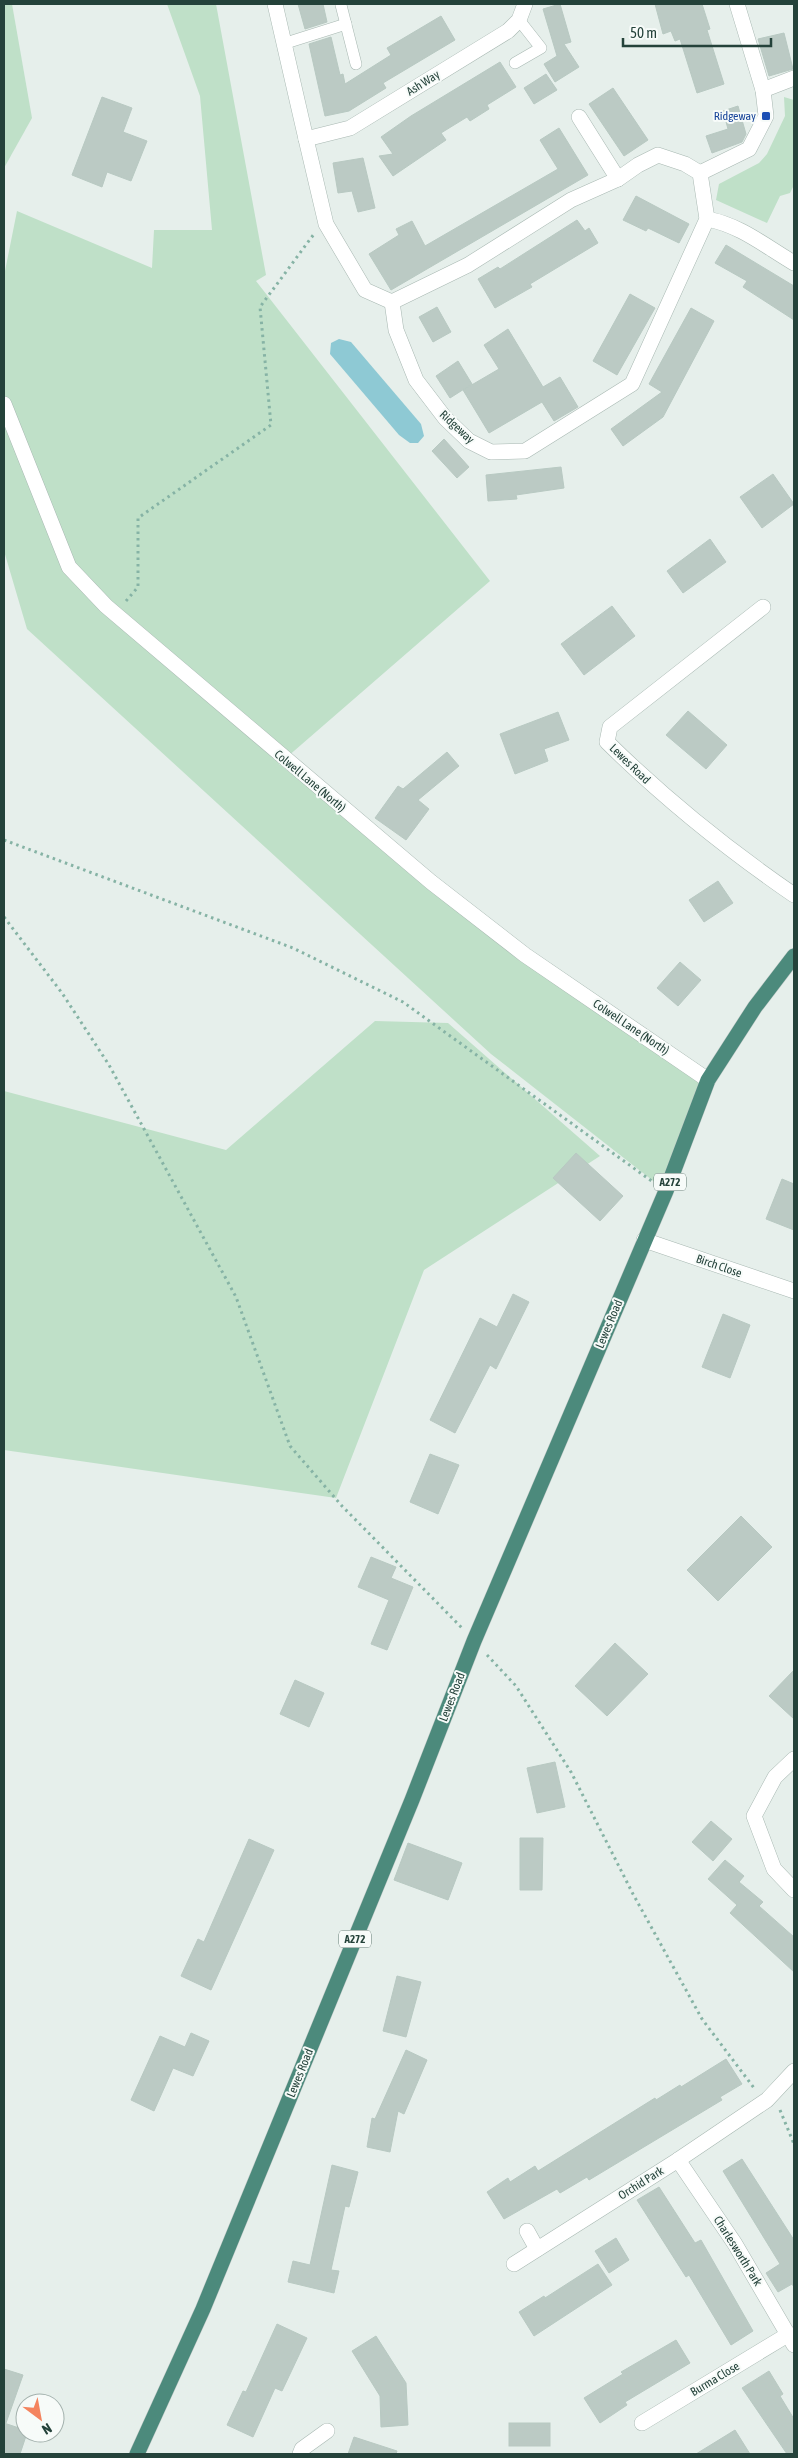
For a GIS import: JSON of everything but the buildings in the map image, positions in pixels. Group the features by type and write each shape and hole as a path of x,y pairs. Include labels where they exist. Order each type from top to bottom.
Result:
{"highway":[{"name":"Lewes Road","path":"137,2454 203,2309 412,1800 474,1641 666,1191 708,1080 755,1007 794,956"}],"street":[{"path":"275,4 286,43 326,224 364,290 392,302 468,265 570,200 618,179 638,165 658,155 685,164 700,173"},
{"name":"Ash Way","path":"306,139 350,128 508,31 519,20 525,4"},
{"path":"700,173 748,149 766,116 763,90 737,4"},
{"path":"763,90 794,78"},
{"path":"579,117 618,179"},
{"path":"700,173 707,219 726,222 742,230 794,263"},
{"name":"Ridgeway","path":"392,302 396,330 416,380 445,418 469,441 491,452 525,451 632,384 707,219"},
{"name":"Colwell Lane (North)","path":"4,404 69,567 116,614 430,882 525,955 708,1080"},
{"name":"Lewes Road","path":"763,607 610,727 607,742 684,814 742,860 794,895"},
{"name":"Birch Close","path":"644,1240 794,1291"},
{"path":"794,1759 775,1777 754,1816 774,1870 794,1890"},
{"name":"Orchid Park","path":"514,2264 678,2160 767,2100 794,2071"},
{"name":"Charlesworth Park","path":"678,2160 735,2244 791,2339"},
{"path":"527,2231 537,2249"},
{"name":"Burma Close","path":"642,2423 791,2339"},
{"path":"300,2454 302,2449 327,2431"}],"lane":[{"path":"341,5 356,64"},
{"path":"515,63 541,48 519,20"},
{"path":"286,43 346,24"}],"path":[{"path":"116,614 138,587 138,518 271,425 260,307 312,236 326,224"},
{"path":"4,840 293,948 403,1002 666,1191"},
{"path":"4,918 62,993 109,1065 231,1289 290,1446 342,1506 516,1686 571,1772 633,1894 702,2019 750,2086 780,2110 794,2144"}],"green space":[{"path":"4,4 12,4 32,118 4,168"},
{"path":"167,4 216,4 266,275 256,281 490,581 279,764 431,882 708,1080 666,1191 491,1054 27,629 4,551 4,276 17,211 152,268 154,230 212,230 200,96"},
{"path":"784,97 794,100 794,185 790,193 780,196 767,223 716,200 719,184 759,163 767,154 785,116"},
{"path":"375,1021 448,1023 600,1156 424,1270 336,1498 4,1450 4,1091 226,1150"}],"water":[{"path":"339,339 351,342 421,424 424,436 418,443 410,443 399,435 330,354 331,343"}],"place":[{"name":"Ridgeway","path":"766,116"}]}
